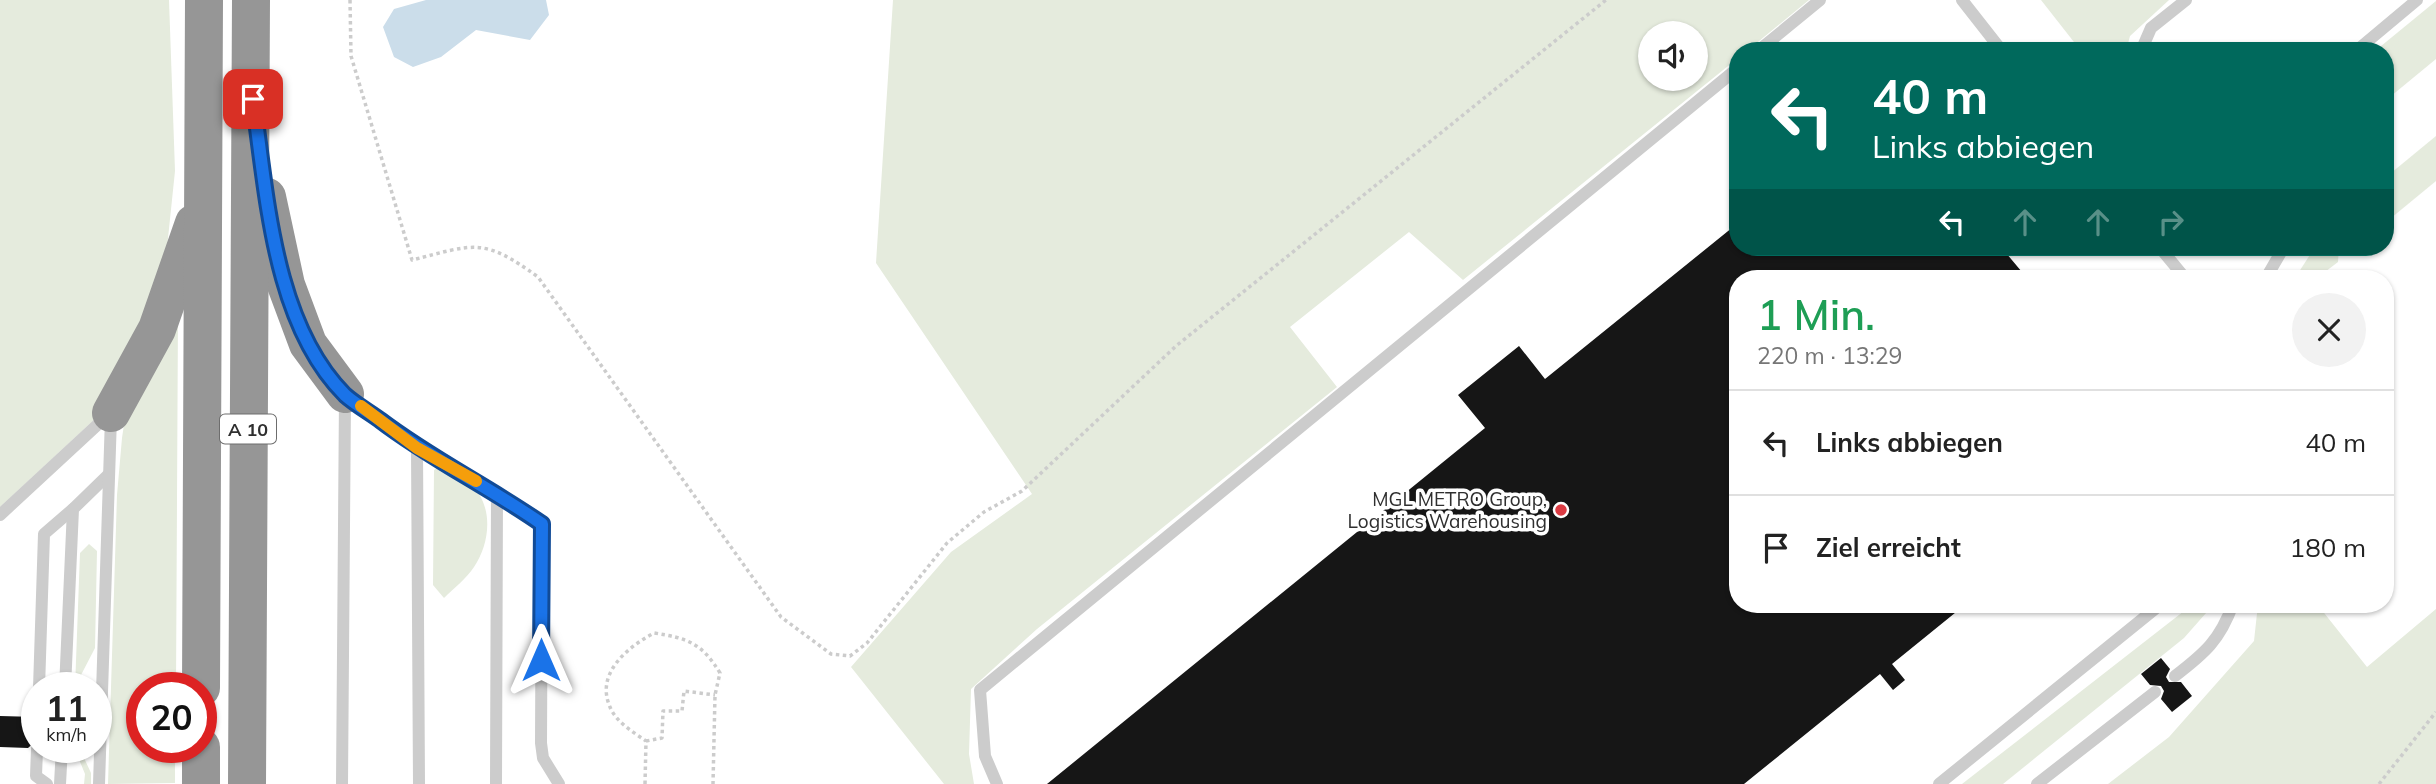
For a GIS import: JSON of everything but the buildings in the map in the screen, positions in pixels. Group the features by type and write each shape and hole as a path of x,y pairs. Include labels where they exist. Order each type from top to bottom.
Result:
{"highway":[{"name":"A 10","path":"201,672 204,0"},
{"name":"A 10","path":"247,784 251,0"},
{"path":"250,73 271,225 286,285 308,344 345,394"},
{"path":"111,413 157,329 204,195"},
{"path":"201,763 201,784"}],"lane":[{"path":"1769,42 1820,0"},
{"path":"1962,0 1996,42"},
{"path":"2145,42 2151,28 2186,0"},
{"path":"2367,42 2417,0"},
{"path":"997,784 985,756 980,690 1729,75"},
{"path":"345,394 417,448 497,493 542,524 541,743 543,758 559,784"},
{"path":"342,784 345,394"},
{"path":"99,784 111,413"},
{"path":"0,515 111,413"},
{"path":"417,448 419,784"},
{"path":"40,672 44,534 108,475"},
{"path":"496,784 497,493"},
{"path":"66,672 73,509"},
{"path":"1939,784 2150,613"},
{"path":"2175,676 2206,652 2223,630 2229,613"},
{"path":"2037,784 2155,692"},
{"path":"36,763 36,776 47,784"},
{"path":"60,784 61,763"}],"path":[{"path":"351,0 351,56 412,260 471,245 507,254 538,277 781,617 831,654 850,656 867,643 947,543 984,512 1022,491 1176,346 1606,0"},
{"path":"713,784 715,695 720,673 710,657 687,638 654,633 635,643 618,657 608,681 609,706 621,723 646,741 662,738 663,711 682,711 684,691 715,695"},
{"path":"2379,784 2436,712"},
{"path":"645,784 646,741"}],"shaded area":[{"path":"0,0 169,0 175,171 165,267 97,417 0,507"},
{"path":"893,0 1809,0 1758,42 1729,42 1729,65 1708,82 1708,21 1638,21 1638,91 1697,91 1463,280 1409,232 1290,327 1337,387 1037,629 971,689 969,754 974,784 944,784 851,667 951,552 1032,494 876,263"},
{"path":"2041,0 2169,0 2130,36 2128,42 2074,42"},
{"path":"2436,1 2436,59 2394,94 2394,42 2386,42"},
{"path":"2436,136 2436,181 2394,216 2394,171"},
{"path":"2309,256 2338,256 2338,262 2328,270 2300,270"},
{"path":"178,314 176,672 126,672 126,763 175,763 175,783 108,784 109,763 112,763 111,672 117,495 126,411"},
{"path":"441,465 466,480 477,491 483,501 487,523 480,557 464,579 444,598 433,585 434,470"},
{"path":"89,544 97,551 95,648 83,672 76,672 80,553"},
{"path":"2436,609 2436,784 2108,784 2169,737 2254,641 2257,613 2324,613 2367,667"},
{"path":"2181,613 2206,613 2184,638 2003,784 1962,784"},
{"path":"81,763 86,763 91,773 91,784 84,784 85,774"}],"water":[{"path":"426,0 546,0 549,15 530,40 476,30 441,57 413,67 394,57 383,27 394,9"}],"slow traffic":[{"path":"361,406 417,448 476,481"}],"place":[{"name":"MGL METRO Group, Logistics Warehousing","path":"1561,510"}],"route":[{"path":"253,99 271,225 286,285 308,344 345,394 417,448 497,493 542,524 541,660"}]}
